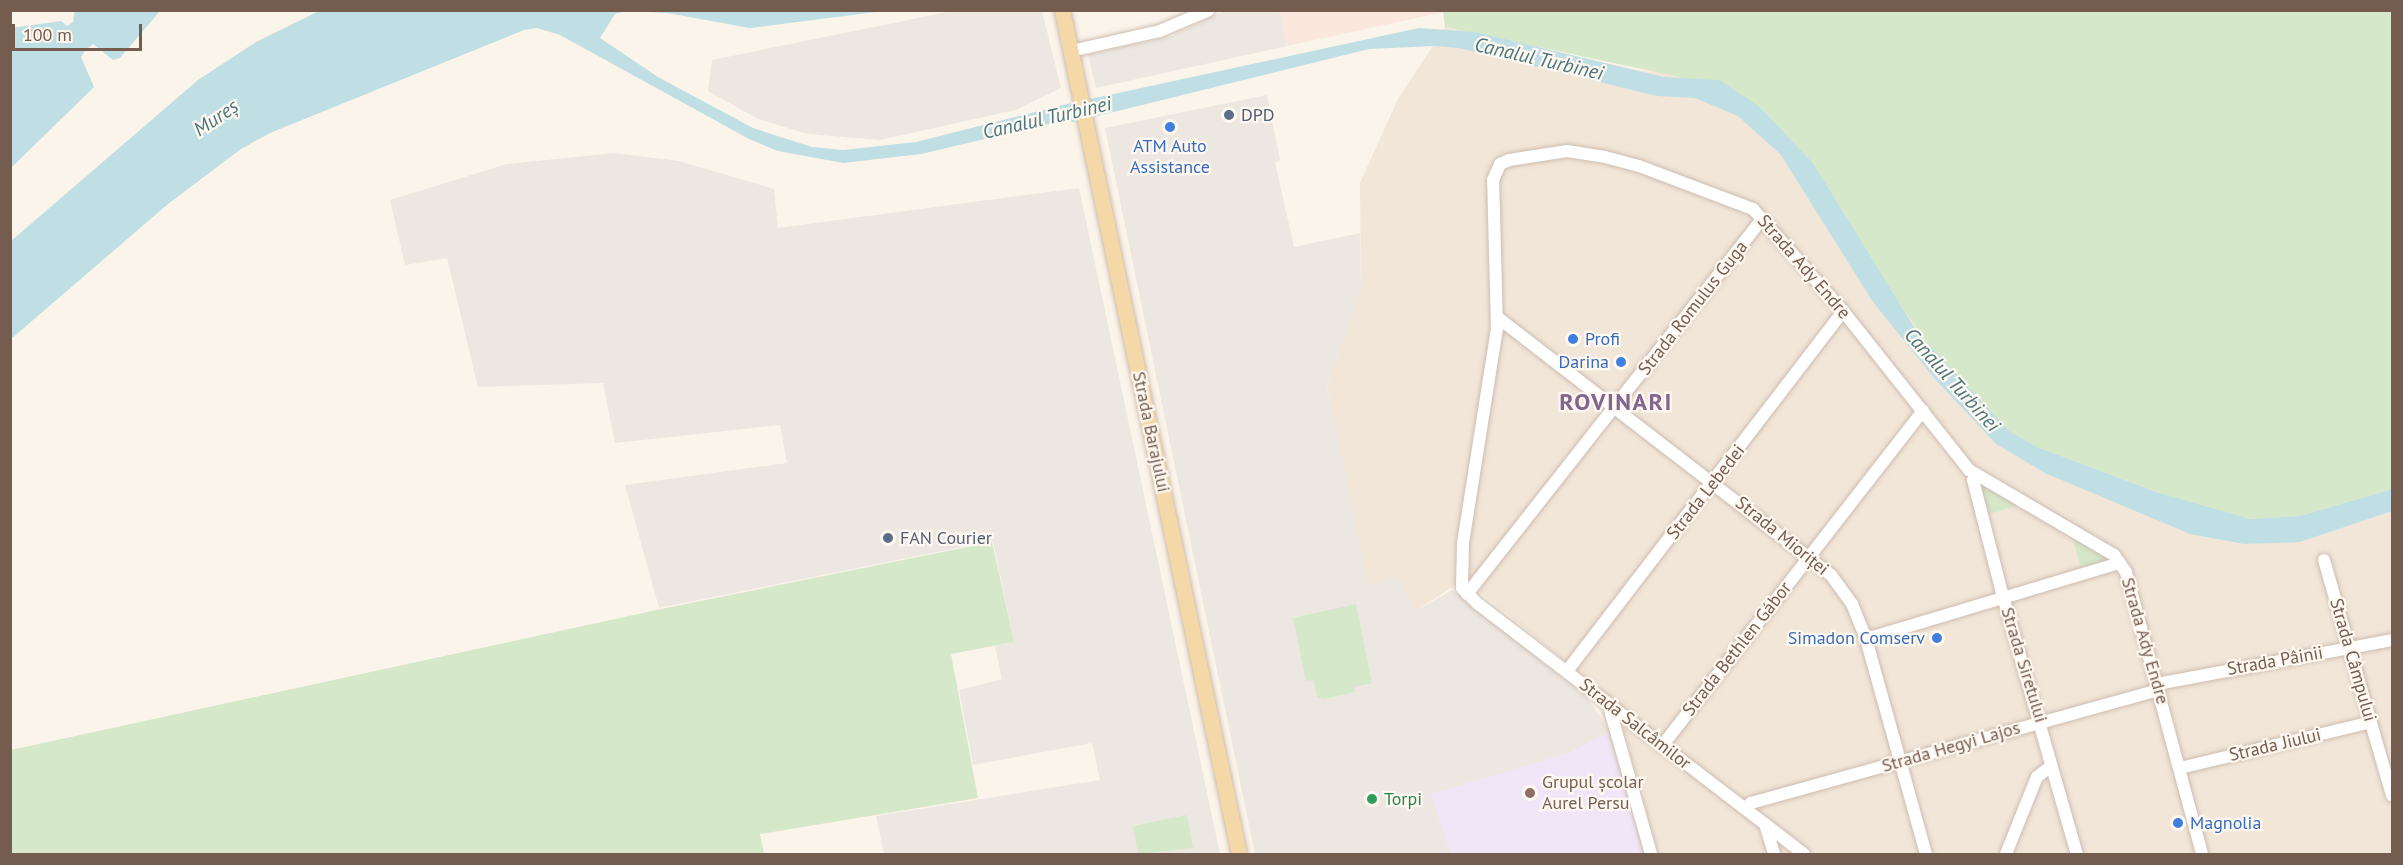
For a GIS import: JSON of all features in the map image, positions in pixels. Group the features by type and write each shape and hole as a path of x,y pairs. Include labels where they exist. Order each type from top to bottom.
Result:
{"main road":[{"name":"Strada Barajului","path":"1062,10 1239,855"}],"street":[{"path":"1071,51 1160,32 1209,10"},
{"name":"Strada Ady Endre","path":"1467,594 1460,568 1497,318 1493,180 1500,164 1509,160 1567,151 1613,159 1748,206 1843,311 1975,475 2108,549 2120,563 2158,687 2202,855"},
{"name":"Strada Romulus Guga","path":"1467,594 1762,219"},
{"name":"Strada Lebedei","path":"1567,671 1843,311"},
{"name":"Strada Mioriței","path":"1497,318 1809,556 1852,604 1866,639 1926,855"},
{"name":"Strada Bethlen Gábor","path":"1662,746 1923,411"},
{"name":"Strada Siretului","path":"1975,475 1973,480 2004,599 2041,721 2051,766 2077,855"},
{"name":"Strada Câmpului","path":"2324,560 2392,795"},
{"path":"1866,639 2120,563"},
{"name":"Strada Salcâmilor","path":"1467,594 1804,855"},
{"name":"Strada Pâinii","path":"2158,687 2392,640"},
{"name":"Strada Hegyi Lajos","path":"1745,808 1750,803 1902,762 2158,687"},
{"path":"1608,704 1652,855"},
{"name":"Strada Jiului","path":"2180,768 2371,722"},
{"path":"2006,855 2037,777 2051,766"},
{"path":"1765,824 1774,855"}],"shaded area":[{"path":"957,10 1042,11 1061,88 1016,110 880,140 808,134 758,119 708,91 712,60"},
{"path":"1226,10 1279,11 1287,46 1096,88 1088,55 1172,36"},
{"path":"1279,11 1449,11 1287,46"},
{"path":"1445,27 1637,70 1719,80 1872,259 1965,387 2009,431 2327,510 2392,489 2392,854 1658,854 1624,732 1620,705 1464,579 1416,611 1368,586 1327,386 1361,290 1360,183 1398,99"},
{"path":"1267,95 1280,160 1275,162 1294,247 1360,233 1361,290 1327,386 1368,585 1397,577 1416,611 1452,590 1587,698 1611,732 1645,854 1255,854 1105,128"},
{"path":"614,153 679,161 774,189 778,228 1079,188 1220,854 884,854 876,816 1100,780 1092,743 973,765 959,690 1002,679 995,646 1014,642 993,541 659,608 625,485 787,463 780,425 615,443 603,383 478,387 447,258 405,265 390,200 507,164"},
{"name":"Grupul școlar Aurel Persu","path":"1608,733 1643,854 1451,854 1431,794 1569,753"}],"green space":[{"path":"1443,11 2392,11 2392,489 2300,516 2250,519 2198,507 2037,447 2009,431 1991,415 1939,359 1892,293 1813,163 1760,107 1679,77 1445,27"},
{"path":"1980,483 2023,504 1989,514"},
{"path":"2070,529 2112,559 2081,568"},
{"path":"992,542 1014,642 951,654 978,798 760,834 764,854 11,854 11,750 661,609"},
{"path":"1356,604 1372,683 1354,687 1355,692 1323,699 1317,697 1314,680 1306,681 1293,618"},
{"path":"1187,815 1193,848 1138,854 1133,826"}],"water":[{"path":"75,10 160,11 120,58 113,60 93,44 84,52 81,57 94,87 11,168 11,28 61,21 67,26 73,22"},
{"path":"319,11 626,11 615,14 600,38 658,77 753,128 812,147 843,150 916,142 1058,106 1419,28 1475,32 1664,77 1719,80 1760,107 1813,163 1917,332 2009,431 2037,447 2159,493 2250,519 2300,516 2392,489 2392,511 2300,542 2244,544 2190,534 2045,473 1996,444 1935,379 1873,302 1781,155 1738,116 1695,98 1657,96 1459,48 1434,46 1369,49 1073,122 1057,122 921,154 843,163 778,151 749,139 560,35 537,28 524,30 270,133 241,149 168,204 11,339 11,241 198,80 256,42"},
{"path":"626,11 884,11 750,28 667,13"}],"place":[{"name":"DPD","path":"1229,115"},
{"name":"ATM Auto Assistance","path":"1170,127"},
{"name":"Profi","path":"1573,339"},
{"name":"Darina","path":"1621,362"},
{"name":"FAN Courier","path":"888,538"},
{"name":"Simadon Comserv","path":"1937,638"},
{"name":"Grupul școlar Aurel Persu","path":"1530,793"},
{"name":"Torpi","path":"1372,799"},
{"name":"Magnolia","path":"2178,823"}],"district":[{"name":"ROVINARI","path":"1616,402"}],"water label":[{"name":"Canalul Turbinei","path":"1539,59"},
{"name":"Mureș","path":"216,118"},
{"name":"Canalul Turbinei","path":"1047,118"},
{"name":"Canalul Turbinei","path":"1952,380"}]}
